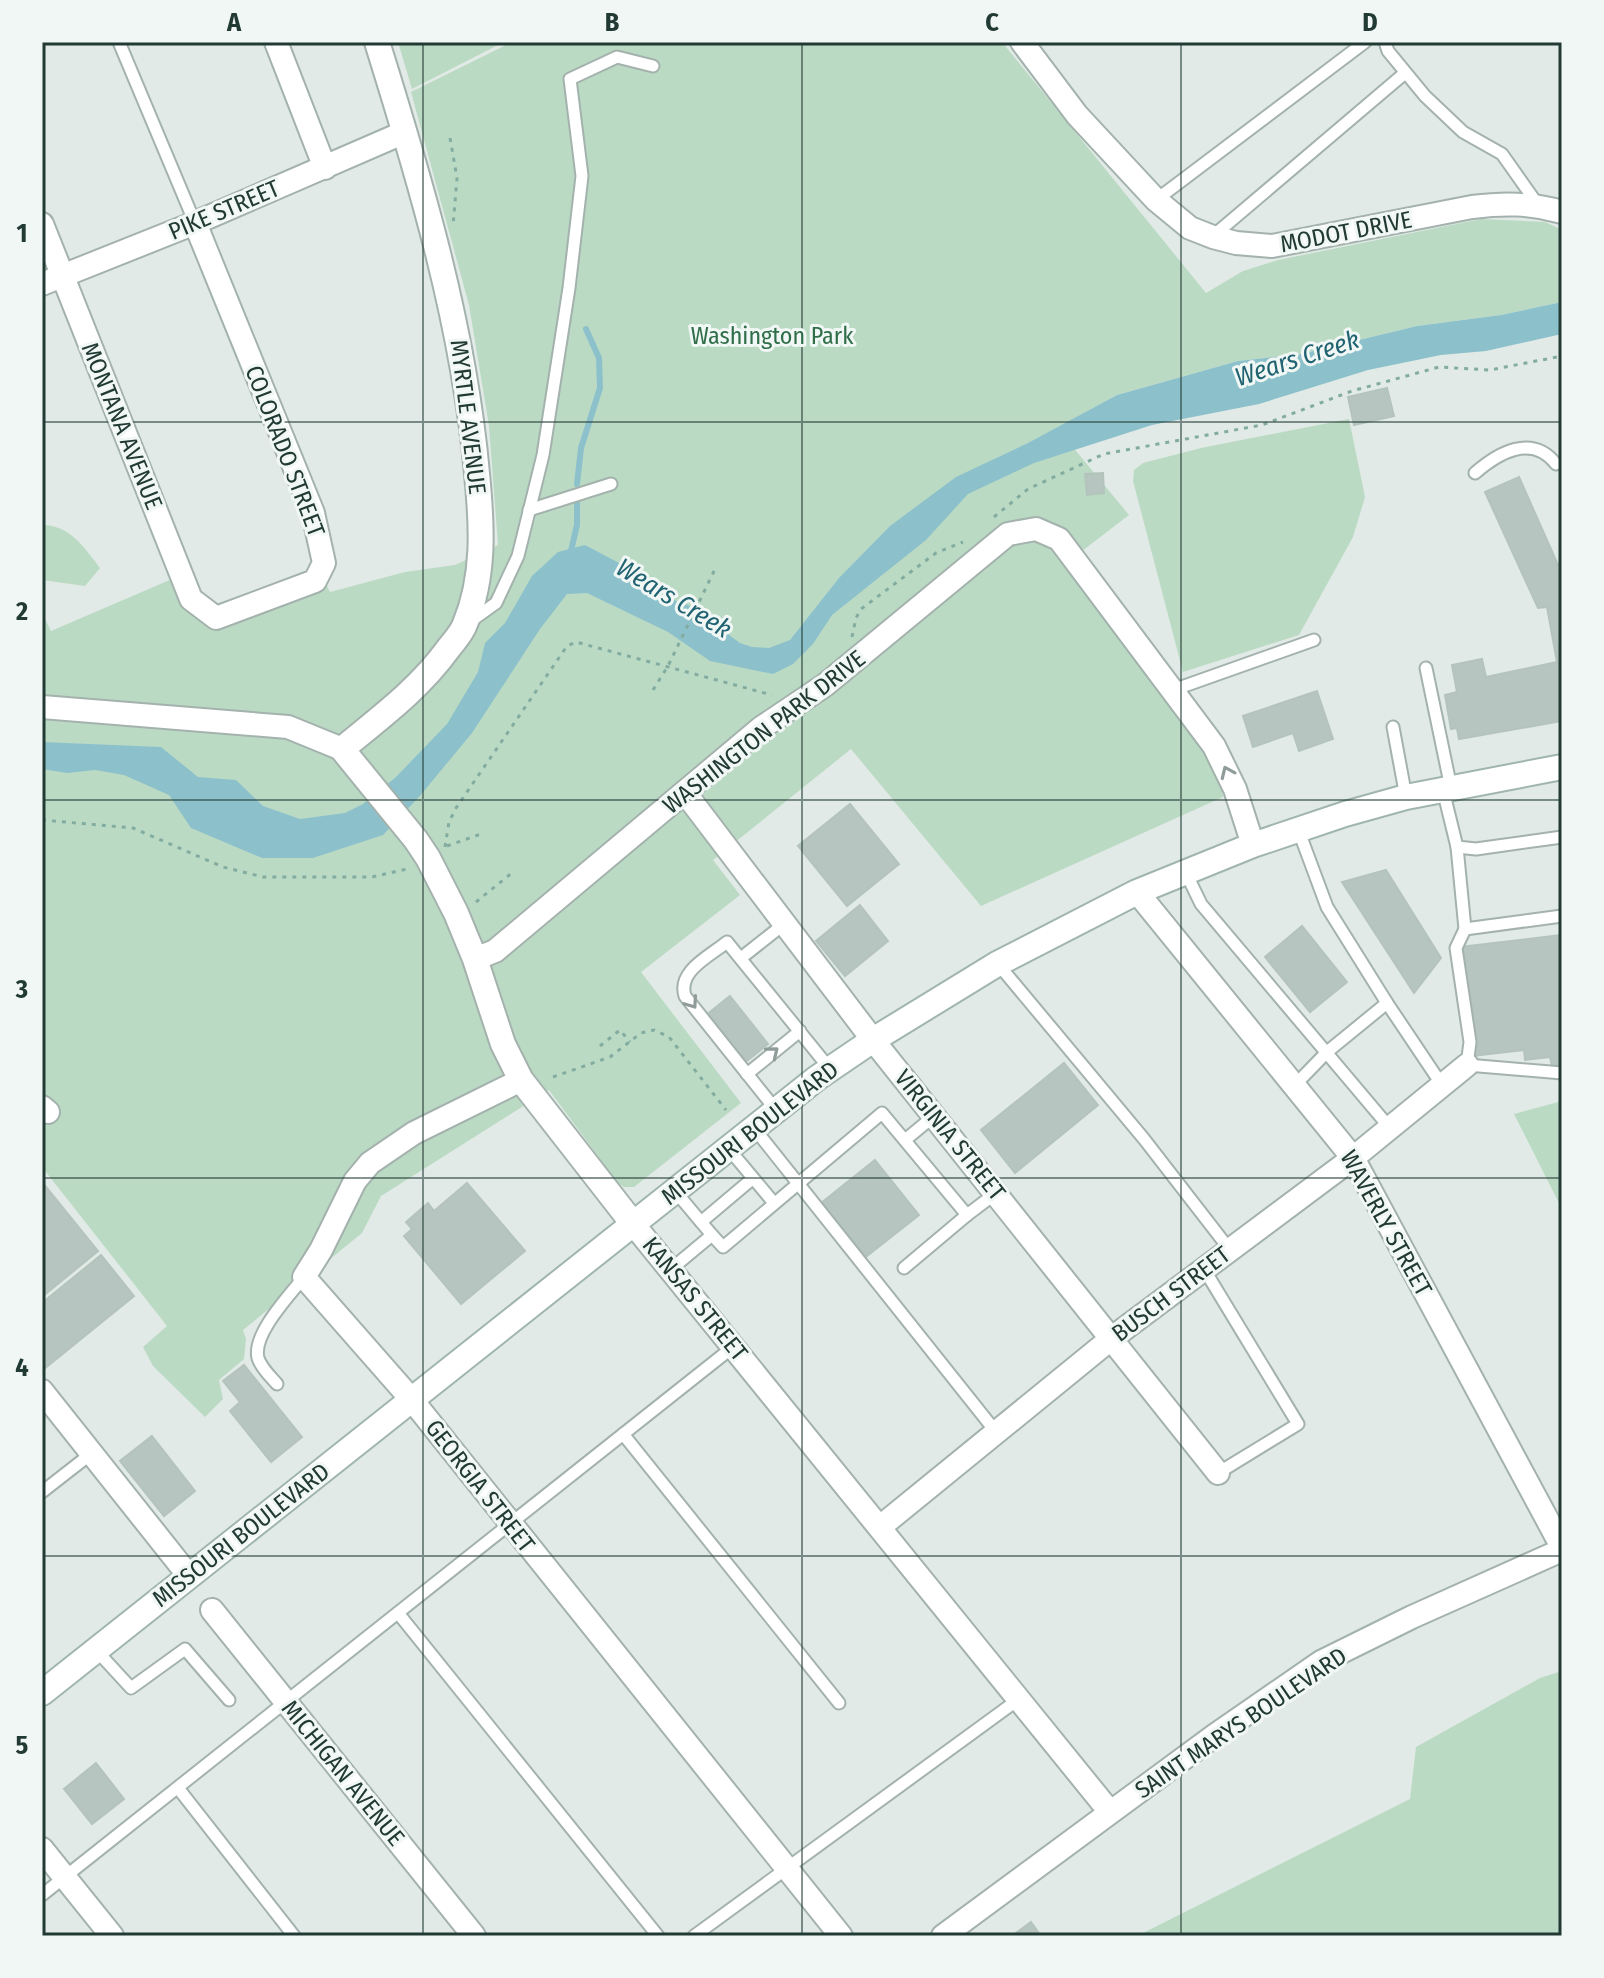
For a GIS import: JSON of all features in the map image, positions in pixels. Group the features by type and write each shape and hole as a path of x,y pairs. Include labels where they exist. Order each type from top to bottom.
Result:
{"main road":[{"name":"MYRTLE AVENUE","path":"342,749 412,691 433,669 465,626 481,574 479,494 473,429 456,324 405,132 377,42"},
{"name":"KANSAS STREET","path":"342,749 416,840 456,913 503,1044 521,1080 634,1225"},
{"name":"MISSOURI BOULEVARD","path":"42,1693 634,1225 753,1127 873,1040 997,964 1137,892 1298,829 1406,797 1562,767"}],"street":[{"path":"276,42 325,168"},
{"name":"MODOT DRIVE","path":"1027,44 1077,115 1156,200 1190,228 1213,237 1245,245 1272,246 1504,203 1538,205 1562,212"},
{"name":"PIKE STREET","path":"52,280 195,223 405,132"},
{"name":"COLORADO STREET","path":"195,223 313,513 324,563 315,581 216,618"},
{"name":"MONTANA AVENUE","path":"42,224 52,280 191,599 216,618"},
{"name":"WASHINGTON PARK DRIVE","path":"475,959 495,951 761,728 825,685 1008,534 1036,529 1059,539 1173,690"},
{"path":"1173,690 1225,764 1253,845"},
{"path":"42,707 288,727 342,749"},
{"name":"VIRGINIA STREET","path":"686,794 873,1040 1218,1473"},
{"name":"WAVERLY STREET","path":"1137,892 1353,1158 1562,1549"},
{"name":"BUSCH STREET","path":"880,1527 1112,1338 1353,1158 1467,1065"},
{"path":"304,1277 355,1181 370,1163 414,1133 521,1080"},
{"name":"KANSAS STREET","path":"634,1225 1110,1812"},
{"name":"GEORGIA STREET","path":"304,1277 412,1400 841,1936"},
{"path":"42,1391 189,1576"},
{"name":"SAINT MARYS BOULEVARD","path":"943,1936 1214,1736 1321,1662 1562,1549"},
{"name":"MICHIGAN AVENUE","path":"212,1610 474,1936"},
{"path":"42,1849 112,1936"}],"lane":[{"path":"119,42 195,223"},
{"path":"1156,200 1365,42"},
{"path":"1385,42 1405,73 1463,132 1502,154 1538,205"},
{"path":"465,626 496,603 518,556 543,455 569,288 582,176 570,79 617,57 653,66"},
{"path":"1213,237 1405,73"},
{"path":"1475,473 1493,457 1515,448 1537,449 1549,454 1556,464"},
{"path":"529,510 611,484"},
{"path":"1173,690 1314,640"},
{"path":"1426,668 1457,847 1465,929 1456,948 1470,1042 1467,1065 1562,1073"},
{"path":"1393,727 1406,797"},
{"path":"1298,829 1327,907 1442,1085"},
{"path":"1457,847 1476,849 1562,837"},
{"path":"1186,872 1201,904 1390,1128"},
{"path":"1465,929 1562,916"},
{"path":"741,958 784,924"},
{"path":"776,1110 685,996 682,986 686,975 727,942 830,1069"},
{"path":"997,964 1144,1139 1230,1250"},
{"path":"1295,1085 1327,1052 1387,1003"},
{"path":"747,1074 800,1031"},
{"path":"675,1191 723,1247 882,1113 967,1215"},
{"path":"905,1140 934,1116"},
{"path":"753,1127 996,1432"},
{"path":"728,1148 774,1203"},
{"path":"701,1222 752,1179"},
{"path":"904,1268 996,1193"},
{"path":"670,1270 712,1235"},
{"path":"1204,1269 1298,1424 1218,1473"},
{"path":"277,1384 261,1364 258,1347 275,1314 304,1277"},
{"path":"42,1895 733,1347"},
{"path":"623,1434 839,1703"},
{"path":"42,1492 92,1453"},
{"path":"398,1613 658,1936"},
{"path":"96,1650 131,1688 185,1649 229,1700"},
{"path":"694,1936 1019,1699"},
{"path":"178,1788 294,1936"}],"path":[{"path":"450,138 457,197 450,232"},
{"path":"653,690 716,567"},
{"path":"42,820 133,828 223,867 263,877 372,877 413,866"},
{"path":"447,846 481,834"},
{"path":"468,908 513,872"},
{"path":"600,1046 620,1030 630,1042"},
{"path":"553,1077 610,1057 641,1033 654,1030 669,1037 726,1110"}],"green space":[{"path":"398,42 504,42 412,89"},
{"name":"Washington Park","path":"512,42 1002,42 1206,293 1243,271 1278,260 1481,219 1545,222 1562,230 1562,302 1501,315 1417,326 1301,354 1238,361 1117,395 1057,428 1129,515 1065,564 1219,772 1223,797 981,906 851,749 713,860 740,895 641,972 741,1103 634,1187 624,1187 617,1182 549,1090 381,1196 362,1233 243,1330 246,1339 244,1359 219,1380 223,1399 205,1417 153,1366 143,1347 167,1326 42,1167 42,613 51,631 172,579 202,616 326,584 330,592 405,572 455,565 498,545 489,426 469,305 411,92"},
{"path":"1349,419 1365,497 1353,537 1299,635 1183,672 1133,481 1134,470 1143,463 1201,448"},
{"path":"42,525 68,533 100,568 85,586 42,580"},
{"path":"1562,1101 1562,1209 1514,1114"},
{"path":"1562,1671 1562,1936 1137,1936 1410,1799 1416,1747 1540,1678"}],"water":[{"name":"Wears Creek","path":"1562,302 1562,334 1486,351 1441,355 1368,370 1259,404 1152,425 1034,463 968,494 926,540 832,615 813,644 793,664 773,674 710,661 668,632 587,593 567,594 540,629 472,733 383,835 313,858 262,858 191,828 169,795 124,775 95,770 67,773 42,769 42,742 161,747 198,777 236,780 263,806 300,819 345,813 363,804 396,777 447,724 478,672 485,643 505,623 532,576 558,552 585,545 621,564 647,590 706,612 721,629 740,643 769,648 790,640 839,578 890,526 956,477 1117,395 1238,361 1301,354 1417,326 1501,315"}],"building":[{"path":"1387,388 1394,416 1354,425 1348,397"},
{"path":"1103,473 1104,493 1087,495 1085,474"},
{"path":"1519,477 1558,565 1562,564 1562,721 1459,739 1457,728 1451,729 1445,695 1457,692 1452,665 1482,659 1486,677 1557,662 1547,607 1538,608 1485,492"},
{"path":"1317,691 1333,739 1299,751 1293,733 1253,747 1243,716"},
{"path":"850,804 899,864 847,906 798,846"},
{"path":"1386,870 1441,958 1414,993 1342,882"},
{"path":"860,905 888,941 845,976 816,941"},
{"path":"1302,926 1347,982 1310,1012 1265,957"},
{"path":"1562,935 1562,1065 1552,1066 1550,1057 1525,1060 1524,1050 1473,1056 1461,947"},
{"path":"730,996 768,1044 743,1064 705,1016"},
{"path":"1064,1063 1098,1105 1015,1173 981,1130"},
{"path":"875,1160 919,1215 863,1259 820,1204"},
{"path":"42,1182 98,1251 42,1297"},
{"path":"467,1183 525,1251 461,1304 404,1236 412,1229 406,1222 428,1203 434,1211"},
{"path":"101,1255 134,1296 44,1369 42,1303"},
{"path":"244,1365 302,1437 271,1462 230,1411 240,1402 223,1381"},
{"path":"152,1436 195,1491 164,1516 120,1461"},
{"path":"96,1763 124,1799 92,1824 64,1789"},
{"path":"1031,1922 1041,1936 1012,1936"}],"waterway":[{"path":"577,484 581,448 600,388 599,358 586,329"},
{"path":"570,555 577,525 577,504"}]}
